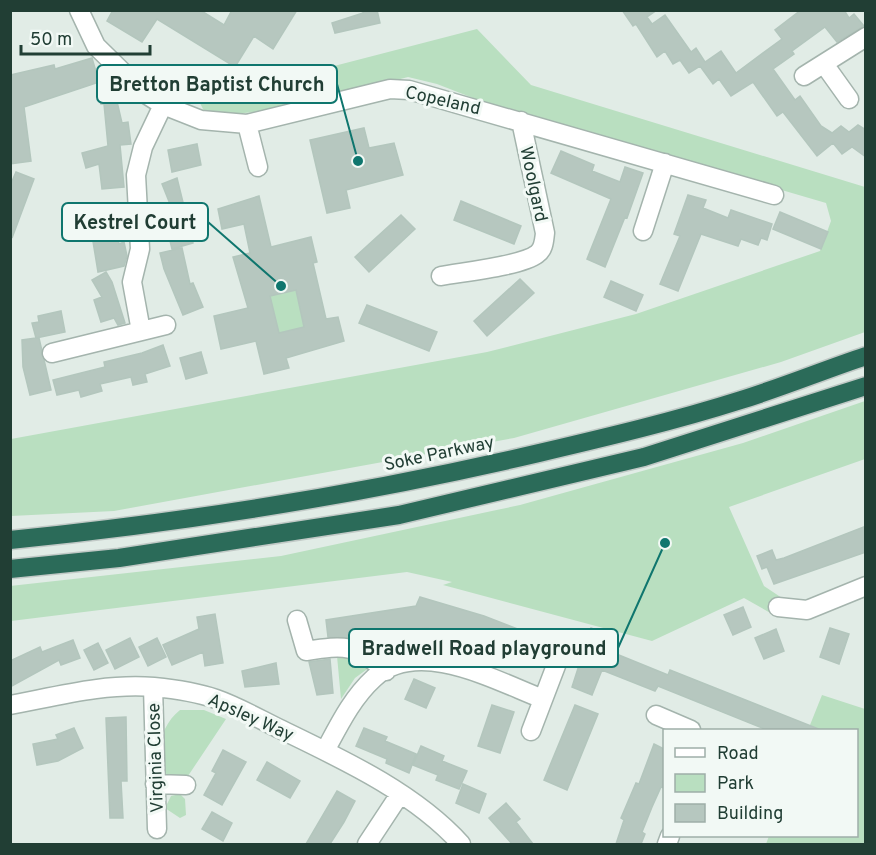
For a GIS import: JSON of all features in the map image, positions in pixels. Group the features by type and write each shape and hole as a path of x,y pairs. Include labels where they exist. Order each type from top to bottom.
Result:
{"highway":[{"name":"Soke Parkway","path":"10,540 217,516 333,497 495,464 649,426 741,400 866,356"},
{"path":"10,569 118,558 399,515 644,457 866,386"}],"street":[{"name":"Copeland","path":"79,10 96,46 144,93 163,105 201,120 248,124 390,89 429,94 774,195"},
{"path":"804,76 866,38"},
{"path":"824,64 849,99"},
{"path":"141,331 132,282 140,249 136,175 143,147 163,105"},
{"name":"Woolgard","path":"441,276 524,261 538,254 544,245 545,233 521,121"},
{"path":"248,124 258,168"},
{"path":"643,231 665,163"},
{"path":"51,353 166,325"},
{"path":"778,607 807,610 866,586"},
{"path":"297,620 306,651 342,645 368,656 386,671"},
{"path":"325,751 349,706 375,677 417,659 452,666 543,699"},
{"path":"531,731 557,663"},
{"name":"Apsley Way","path":"10,705 108,686 153,687 186,691 217,699 325,751 400,794 446,828 461,844"},
{"name":"Virginia Close","path":"153,687 157,829"},
{"path":"656,715 690,729"},
{"path":"155,784 186,785"},
{"path":"367,844 400,794"}],"green space":[{"path":"477,29 531,85 865,187 865,332 781,362 514,438 114,511 11,516 11,439 487,352 636,314 820,251 831,221 826,203 486,103 437,84 408,77 290,108 235,114 205,113 199,101"},
{"path":"296,290 304,327 279,333 270,296"},
{"path":"865,401 865,459 729,507 764,586 782,598 774,615 744,598 652,641 443,585 452,582 407,572 11,621 10,586 281,556 520,505 743,443"},
{"path":"348,655 370,667 355,678 341,699 337,656"},
{"path":"822,695 865,709 865,844 766,844 769,837 858,837 858,729 808,729"},
{"path":"180,710 204,710 226,719 186,779 167,775 160,758 164,732 173,716"},
{"path":"180,794 185,799 186,815 180,818 165,808 171,796"}],"building":[{"path":"113,10 200,10 224,25 232,10 297,10 273,49 254,36 235,67 157,19 142,42 107,21"},
{"path":"363,10 377,10 380,23 335,33 332,23 363,13"},
{"path":"622,10 657,10 647,17 652,24 665,15 691,52 696,48 705,62 721,51 736,73 782,39 775,30 801,10 844,10 849,18 854,14 864,26 837,42 825,27 792,51 794,54 773,69 795,100 800,96 821,126 832,133 841,126 849,132 858,125 866,130 866,157 852,147 842,154 833,143 817,156 783,112 777,116 753,82 731,96 719,79 713,84 700,66 689,73 680,60 673,64 665,51 657,57 636,24 633,26"},
{"path":"92,58 99,82 24,107 31,161 10,164 10,75 54,65 55,69"},
{"path":"100,70 104,70 111,76 122,123 128,122 131,144 120,145 124,187 102,189 99,164 86,168 82,153 108,146 104,104 101,104 97,86 102,85"},
{"path":"364,128 369,148 394,143 403,175 346,190 350,208 327,213 310,140"},
{"path":"197,144 201,165 172,172 168,150"},
{"path":"561,151 594,165 592,171 620,182 625,167 643,173 627,218 625,217 605,267 587,259 611,199 551,173"},
{"path":"16,172 34,179 12,238 10,186"},
{"path":"177,178 193,243 172,249 163,212 172,209 162,184"},
{"path":"688,195 706,200 703,208 728,218 731,210 772,224 767,240 761,238 758,245 741,239 738,246 701,234 678,291 660,284 680,236 674,234"},
{"path":"259,196 271,247 311,237 317,262 313,263 326,319 338,317 344,341 286,358 289,368 264,374 256,341 221,349 214,316 248,308 233,257 250,253 244,224 222,229 218,209","holes":["296,290 304,327 279,333 270,296"]},
{"path":"461,201 521,226 514,244 454,220"},
{"path":"110,206 119,244 124,242 127,256 124,266 98,272 88,211"},
{"path":"780,212 828,232 821,249 773,229"},
{"path":"401,215 415,229 369,272 355,257"},
{"path":"182,248 190,284 193,283 203,307 183,315 164,269 160,253"},
{"path":"106,272 112,282 125,323 118,325 114,318 101,322 94,300 102,297 92,280"},
{"path":"520,279 534,293 487,336 474,321"},
{"path":"611,281 643,295 636,311 604,297"},
{"path":"367,305 437,332 429,351 359,323"},
{"path":"61,311 65,332 36,338 32,323 39,322 38,316"},
{"path":"39,338 51,390 30,395 23,367 22,340"},
{"path":"163,345 170,366 145,374 147,382 133,385 131,377 100,384 102,391 81,397 79,390 57,395 53,380 105,367 104,362 142,353"},
{"path":"201,352 207,373 186,379 180,358"},
{"path":"866,526 866,552 774,584 767,567 762,569 757,556 772,550 776,560 784,558"},
{"path":"420,597 484,616 546,640 535,667 490,648 427,628 351,638 328,637 326,620 416,606"},
{"path":"743,607 751,627 733,635 724,615"},
{"path":"215,614 223,663 205,666 203,652 172,665 163,645 199,629 197,617"},
{"path":"591,628 614,637 609,651 668,675 670,670 818,729 765,729 658,686 655,691 602,670 592,695 572,687"},
{"path":"830,628 849,634 839,664 820,657"},
{"path":"776,629 784,651 764,659 755,638"},
{"path":"130,638 139,657 115,669 106,650"},
{"path":"157,638 166,657 148,666 139,647"},
{"path":"73,640 80,658 61,665 59,660 10,687 10,661 40,647 42,652"},
{"path":"98,643 108,663 94,670 84,650"},
{"path":"330,659 333,693 317,695 309,662"},
{"path":"276,663 279,684 245,687 242,671"},
{"path":"414,679 435,688 426,708 405,699"},
{"path":"492,705 514,712 500,753 478,746"},
{"path":"575,705 598,714 567,790 544,780"},
{"path":"126,717 127,781 121,781 123,818 110,818 106,718"},
{"path":"74,728 83,748 58,761 37,765 33,744 58,739 56,735"},
{"path":"364,728 387,737 385,741 416,754 409,773 386,763 387,759 356,746"},
{"path":"654,744 663,748 663,788 661,787 642,832 645,834 641,844 616,844 624,820 621,818 636,783 639,784"},
{"path":"421,746 444,756 442,761 467,771 459,789 436,780 438,775 413,765"},
{"path":"223,750 246,762 222,805 204,795 216,773 212,771"},
{"path":"267,762 300,781 290,798 257,780"},
{"path":"463,784 486,794 479,813 456,803"},
{"path":"337,791 355,801 344,822 330,844 306,844"},
{"path":"506,803 520,819 516,822 533,844 512,844 489,818"},
{"path":"212,812 232,823 223,841 202,829"}],"place":[{"name":"Bretton Baptist Church","path":"358,161"},
{"name":"Kestrel Court","path":"281,286"},
{"name":"Bradwell Road playground","path":"665,543"}]}
